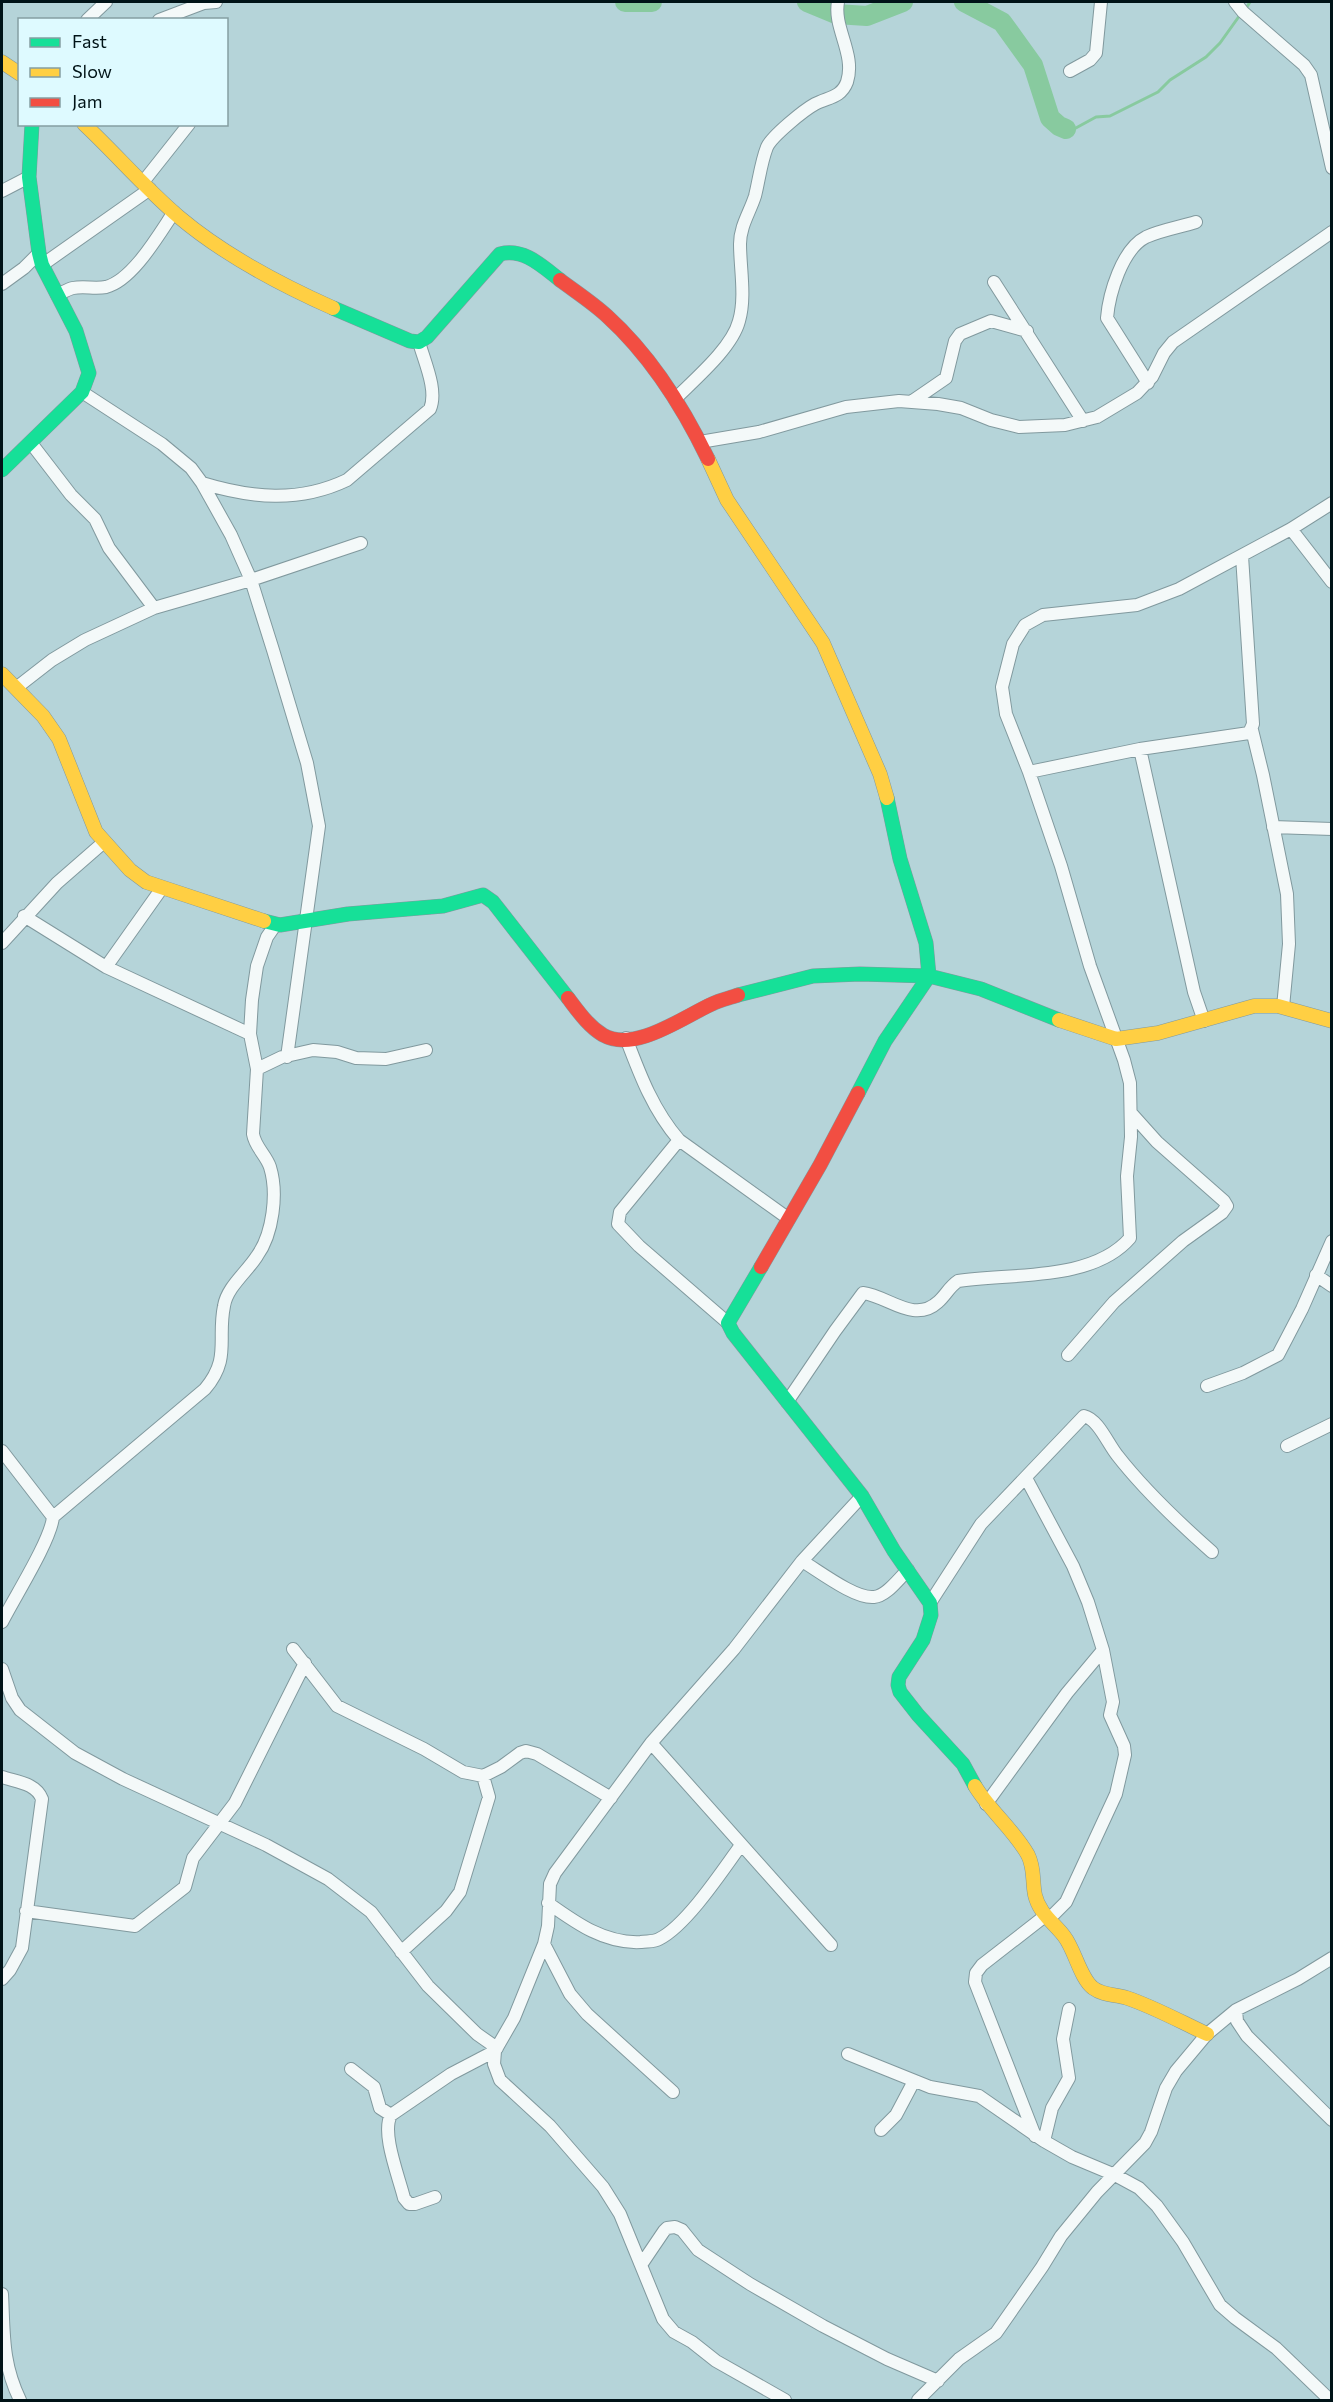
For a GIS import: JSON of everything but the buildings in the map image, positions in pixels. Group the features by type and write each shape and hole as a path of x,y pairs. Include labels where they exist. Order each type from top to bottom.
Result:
{"street":[{"path":"89,18 106,2"},
{"path":"164,18 204,3 216,2"},
{"path":"675,399 721,351 739,322 740,241 768,144 814,105 844,89 848,78 848,58 844,36 836,14 838,2"},
{"path":"1070,71 1090,60 1096,53 1101,2"},
{"path":"1235,2 1243,12 1304,65 1311,75 1332,168"},
{"path":"2,62 18,73"},
{"path":"2,470 82,392 89,373 76,331 41,259 29,177 32,126"},
{"path":"86,126 194,230 243,262 333,309 410,341 418,342 427,338 500,254 512,251 533,259 607,316 648,359 700,442 727,500 823,643 880,774 900,859 926,943 929,976 885,1041 789,1219 728,1323"},
{"path":"2,284 147,186 188,126"},
{"path":"2,191 29,177"},
{"path":"57,295 72,288 97,288 119,281 144,255 174,212"},
{"path":"1148,383 1107,318 1116,275 1137,245 1146,237 1196,222"},
{"path":"700,442 759,432 846,407 899,401 961,408 991,420 1019,427 1049,427 1097,417 1137,393 1148,383 1173,342 1332,232"},
{"path":"994,282 1083,421"},
{"path":"910,402 946,378 955,341 960,334 991,321 1027,331"},
{"path":"202,483 227,490 275,497 332,487 347,480 430,410 434,402 433,392 418,342"},
{"path":"82,392 162,444 191,468 202,483 231,535 251,580 308,763 319,826 287,1057"},
{"path":"31,443 71,495 95,519 109,548 154,608"},
{"path":"787,1402 834,1331 863,1293 915,1311 938,1303 951,1286 958,1281 1069,1270 1091,1263 1128,1241 1130,1236 1127,1176 1131,1113 1130,1083 1090,966 1061,866 1029,772 1006,714 1002,687 1013,644 1025,625 1043,615 1137,605 1179,589 1291,529 1332,503"},
{"path":"1291,529 1332,582"},
{"path":"16,688 52,660 85,640 154,608 251,580 361,543"},
{"path":"1242,556 1252,730 1287,894 1289,944 1283,1007"},
{"path":"2,674 43,716 59,739 88,813 104,843 130,870 146,882 276,924 348,914 443,906 475,895 483,895 493,902 589,1025 605,1036 636,1038 662,1030 713,1004 742,994 813,976 860,974 929,976 981,989 1076,1027 1116,1040 1158,1033 1254,1006 1283,1007 1332,1021"},
{"path":"1029,772 1140,749 1244,735 1252,730"},
{"path":"1140,749 1194,992 1204,1021"},
{"path":"1273,827 1332,829"},
{"path":"2,943 24,916 57,883 104,843"},
{"path":"106,966 162,888"},
{"path":"24,916 106,966 250,1034"},
{"path":"2,1622 43,1544 52,1525 53,1517 205,1389 222,1358 224,1302 259,1255 268,1231 273,1203 273,1180 270,1166 254,1140 253,1134 257,1069 250,1034 257,966 267,937 276,924"},
{"path":"626,1038 647,1092 666,1125 679,1140 789,1219"},
{"path":"257,1069 282,1057 313,1050 337,1052 356,1058 386,1059 426,1050"},
{"path":"1068,1356 1114,1302 1183,1240 1222,1213 1227,1206 1157,1142 1131,1113"},
{"path":"679,1140 622,1209 618,1224 639,1246 728,1323 733,1333 861,1496 930,1603 931,1615 924,1640 899,1677 900,1692 963,1764 986,1804 1017,1839 1028,1856 1034,1871 1035,1895 1047,1917 1065,1937 1086,1980 1102,1994 1127,1998 1207,2034"},
{"path":"1207,1386 1243,1373 1278,1355 1302,1309 1332,1241"},
{"path":"1316,1275 1332,1286"},
{"path":"930,1603 981,1524 1081,1418 1089,1417 1116,1454 1163,1508 1212,1552"},
{"path":"1287,1446 1331,1425"},
{"path":"2,1451 53,1517"},
{"path":"1026,1478 1073,1566 1095,1620 1113,1702 1110,1715 1124,1746 1122,1769 1116,1794 1066,1902 982,1965 976,1973 975,1982 1039,2138"},
{"path":"785,2400 716,2361 692,2342 674,2332 663,2319 620,2214 603,2187 550,2126 500,2080 494,2064 496,2049 514,2018 544,1944 548,1926 550,1884 555,1873 651,1743 734,1649 802,1561 861,1496"},
{"path":"802,1561 861,1596 876,1598 908,1570"},
{"path":"293,1649 337,1706 424,1749 463,1772 483,1776 526,1751 537,1754 611,1798"},
{"path":"986,1804 1067,1693 1103,1650"},
{"path":"26,1911 135,1926 185,1887 193,1858 220,1825 253,1770 305,1663"},
{"path":"2,1670 12,1698 20,1710 75,1753 123,1779 266,1845 328,1879 371,1912 390,1934 401,1952 452,2012 496,2049"},
{"path":"651,1743 831,1945"},
{"path":"401,1952 446,1911 460,1892 489,1797 483,1776"},
{"path":"2,1777 34,1787 39,1791 42,1799 22,1948 10,1970 2,1979"},
{"path":"548,1903 604,1937 637,1942 657,1941 674,1930 714,1883 741,1845"},
{"path":"544,1944 575,2001 674,2092"},
{"path":"918,2400 959,2359 996,2332 1042,2268 1061,2236 1097,2192 1145,2143 1166,2088 1176,2071 1207,2034 1236,2010 1290,1984 1332,1958"},
{"path":"1039,2138 1069,2078 1063,2039 1070,2009"},
{"path":"1236,2010 1238,2021 1247,2036 1332,2120"},
{"path":"435,2197 415,2204 409,2204 404,2198 387,2134 388,2121 391,2115 451,2074 496,2049"},
{"path":"848,2054 930,2087 979,2096 1039,2138 1139,2188 1157,2206 1184,2242 1220,2305 1276,2348 1330,2400"},
{"path":"351,2069 374,2087 380,2108 391,2115"},
{"path":"882,2130 896,2115 914,2081"},
{"path":"641,2265 664,2231 675,2227 682,2230 698,2250 750,2284 823,2326 938,2381"},
{"path":"2,2294 5,2358 10,2380 20,2400"}],"waterway":[{"path":"625,2 652,2"},
{"path":"807,2 836,14 867,16 903,2"},
{"path":"964,2 1002,22 1033,65 1050,118 1066,129"},
{"path":"1245,10 1250,2"},
{"path":"1066,129 1074,129 1096,117 1110,116 1158,92 1170,80 1206,57 1220,43 1240,15"}],"traffic: fast":[{"path":"2,470 82,392 89,373 76,331 42,265 39,253 29,177 32,126"},
{"path":"333,308 410,341 419,342 427,337 500,254 525,256 560,280"},
{"path":"858,1093 885,1041 929,976 926,943 900,859 887,798"},
{"path":"264,921 280,925 348,914 443,906 483,895 493,902 568,998"},
{"path":"738,995 813,976 860,974 929,976 981,989 1059,1020"},
{"path":"761,1267 728,1323 733,1333 862,1496 894,1551 930,1603 931,1615 923,1640 899,1677 898,1685 900,1692 918,1715 963,1764 975,1786"}],"traffic: slow":[{"path":"2,62 18,73"},
{"path":"86,126 154,194 196,231 253,268 333,308"},
{"path":"708,459 727,500 823,643 880,774 887,798"},
{"path":"2,674 43,716 59,739 96,832 130,870 146,882 264,921"},
{"path":"1059,1020 1116,1039 1158,1033 1254,1006 1278,1006 1332,1021"},
{"path":"975,1786 1028,1855 1032,1865 1037,1901 1043,1912 1068,1942 1088,1983 1101,1992 1137,2002 1207,2034"}],"traffic: jam":[{"path":"560,280 602,311 638,348 677,401 708,459"},
{"path":"568,998 584,1018 603,1035 629,1040 659,1031 715,1003 738,995"},
{"path":"761,1267 820,1165 858,1093"}]}
